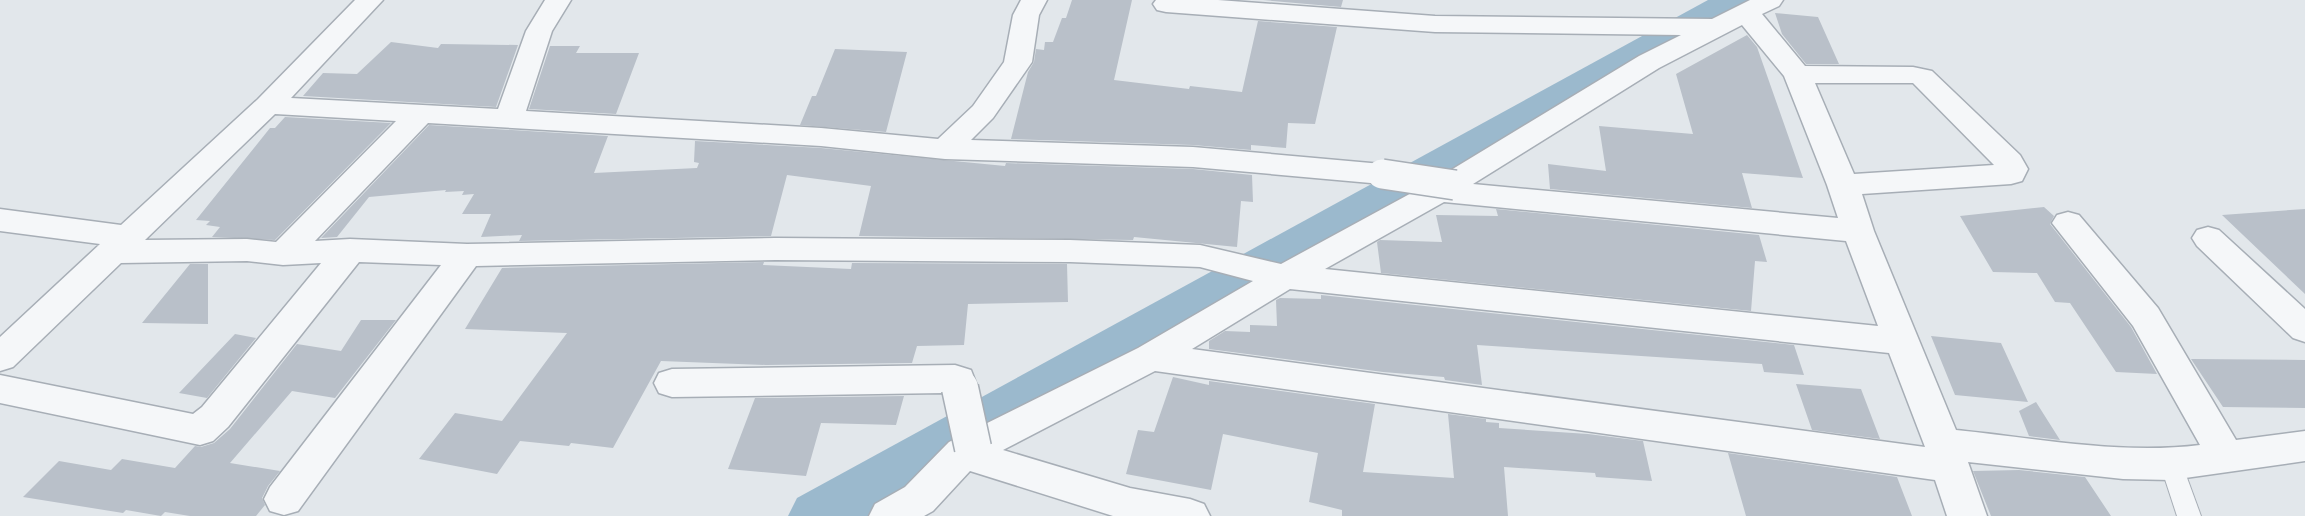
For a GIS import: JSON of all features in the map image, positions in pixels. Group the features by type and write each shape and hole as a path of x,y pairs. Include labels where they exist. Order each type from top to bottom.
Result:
{"street":[{"path":"0,358 268,105 370,0"},
{"path":"509,118 539,31 558,0"},
{"path":"945,149 983,112 1018,62 1026,15 1034,0"},
{"path":"1166,4 1431,12 1653,27 1707,28"},
{"path":"909,510 968,450 1151,357 1285,277 1447,188 1707,28 1760,4 1797,74 1843,185 1858,231 1946,455 1967,516"},
{"path":"1797,74 1922,77 2009,162 2013,169 2011,174 1843,185"},
{"path":"268,105 821,137 945,149 1193,157 1382,174 1447,188 1858,231"},
{"path":"283,254 419,115"},
{"path":"0,220 121,244 283,254 350,250 467,255 787,249 1070,251 1200,256 1285,277 1901,341"},
{"path":"2068,223 2146,317 2226,456"},
{"path":"2208,238 2305,329"},
{"path":"0,389 200,430 215,417 350,250"},
{"path":"284,500 467,255"},
{"path":"1151,357 1946,455 2171,464 2305,446"},
{"path":"672,383 955,379 958,380 960,388 968,450"},
{"path":"968,450 1130,511 1190,516"}],"lane":[{"path":"2171,464 2189,516"}],"building":[{"path":"1072,0 1132,0 1114,80 1189,89 1190,86 1242,92 1258,21 1337,27 1315,124 1288,123 1286,148 1251,145 1251,150 1193,145 1011,139 1036,49 1044,50 1045,42 1053,42 1062,18 1066,18"},
{"path":"1263,0 1343,0 1341,7"},
{"path":"1775,13 1818,17 1839,64 1806,64 1782,34"},
{"path":"1747,35 1757,47 1803,178 1742,173 1752,208 1550,189 1548,164 1606,171 1599,126 1693,134 1676,74"},
{"path":"391,42 438,48 441,44 518,45 496,107 303,96 323,73 357,74"},
{"path":"550,46 580,46 576,53 639,53 616,114 529,109"},
{"path":"835,49 907,52 886,132 800,125 812,96 816,96"},
{"path":"285,117 391,123 275,240 212,237 220,227 206,225 210,221 196,220 270,128 275,128"},
{"path":"429,125 608,136 594,173 697,168 699,163 694,162 695,141 821,148 1005,166 1006,163 1193,169 1252,175 1253,202 1241,201 1237,247 1134,237 1133,240 859,236 871,186 787,175 771,236 519,241 522,235 481,237 491,214 462,214 474,194 462,195 464,191 445,192 446,190 369,197 337,237 321,238"},
{"path":"2044,207 2054,216 2050,224 2131,327 2157,374 2116,372 2070,303 2055,302 2037,273 1993,272 1960,216"},
{"path":"1496,209 1759,235 1767,262 1755,261 1751,311 1381,273 1377,242 1380,240 1442,242 1436,215 1498,216"},
{"path":"2305,209 2305,294 2222,215"},
{"path":"764,262 763,265 851,269 852,263 1067,264 1068,302 968,304 964,345 917,346 912,363 766,365 661,361 613,448 571,443 569,446 520,441 497,474 419,459 455,413 502,421 567,333 465,329 502,268"},
{"path":"190,264 208,264 208,324 142,323"},
{"path":"1321,295 1794,345 1804,375 1764,372 1762,364 1477,345 1482,385 1445,380 1444,377 1383,372 1209,349 1209,341 1225,331 1250,332 1250,325 1277,326 1276,300 1280,298 1321,299"},
{"path":"361,320 396,320 335,398 292,391 230,463 280,471 268,486 262,498 265,505 256,516 190,516 165,512 161,516 126,510 123,513 23,497 59,461 111,470 122,459 175,468 195,446 201,447 214,443 230,429 297,344 341,351"},
{"path":"235,334 256,338 207,398 179,393"},
{"path":"1931,336 2001,343 2028,402 1955,395"},
{"path":"2191,359 2305,360 2305,408 2223,407"},
{"path":"1173,377 1209,385 1209,381 1375,404 1363,472 1454,478 1448,414 1486,419 1486,422 1499,423 1499,428 1588,434 1643,441 1652,481 1596,477 1595,473 1504,467 1508,516 1342,516 1342,510 1309,502 1318,453 1223,434 1211,490 1126,474 1138,430 1154,432"},
{"path":"1796,384 1861,389 1880,439 1812,430"},
{"path":"904,396 896,425 821,423 806,476 728,469 755,398"},
{"path":"2036,402 2060,440 2029,436 2019,411"},
{"path":"1728,453 1897,477 1912,516 1746,516"},
{"path":"2019,470 2085,477 2111,516 1991,516 1973,471"}],"waterway":[{"path":"818,516 1737,0"}]}
